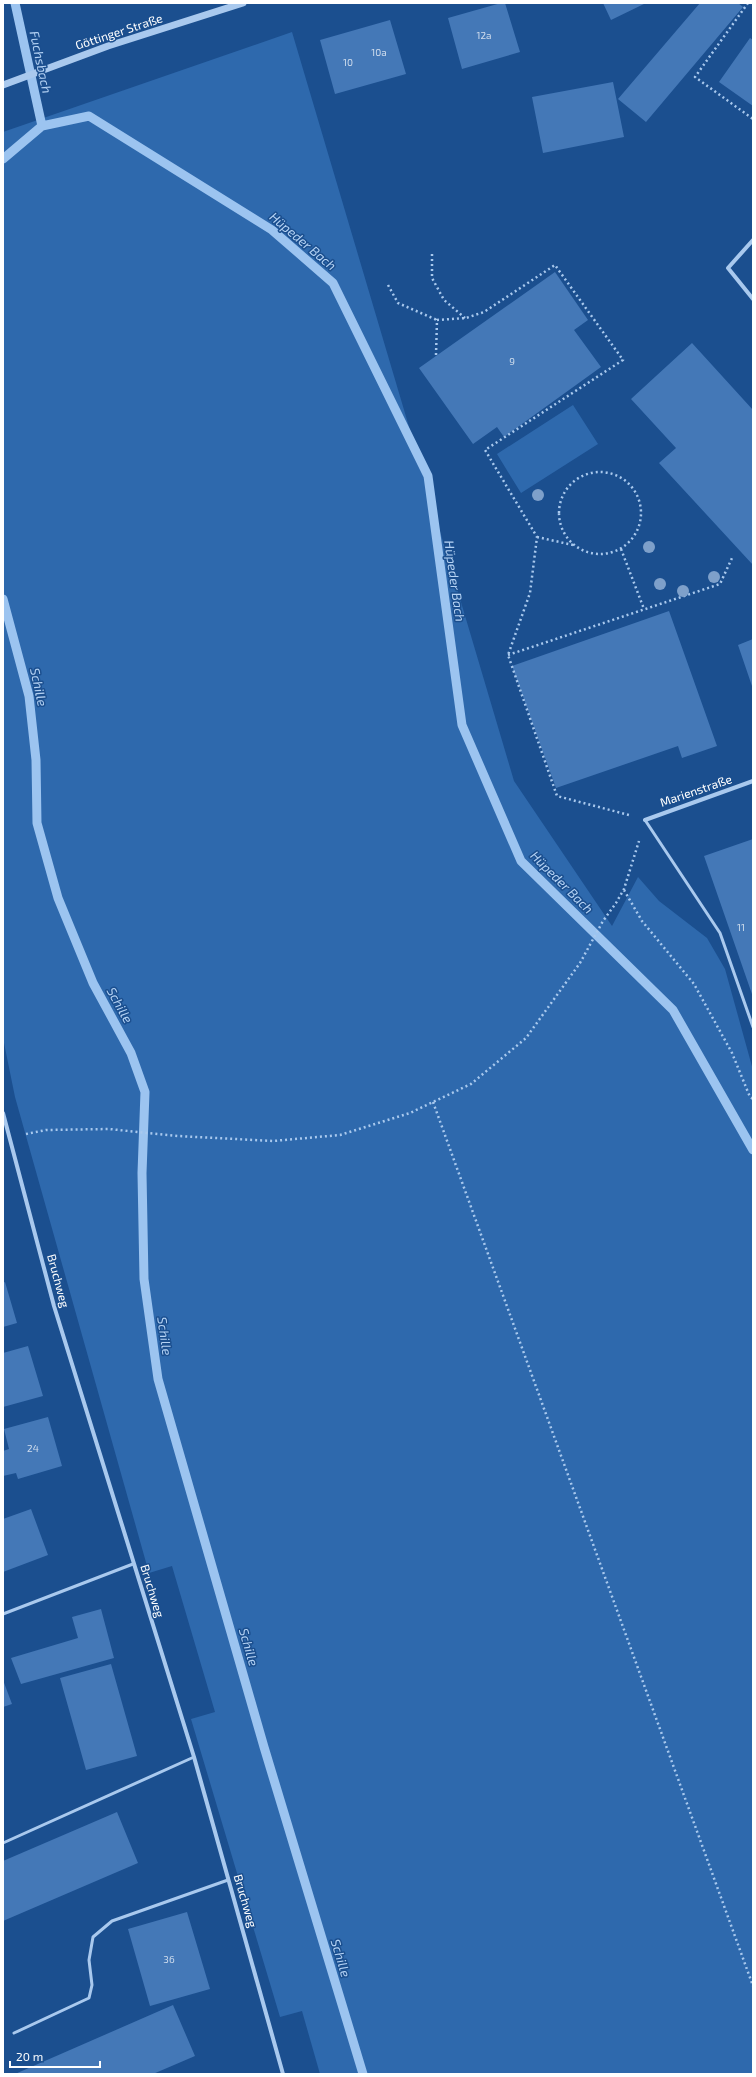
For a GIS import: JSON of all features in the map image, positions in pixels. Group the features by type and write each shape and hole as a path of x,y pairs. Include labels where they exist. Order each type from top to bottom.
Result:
{"street":[{"name":"Göttinger Straße","path":"3,85 108,46 243,3"},
{"path":"753,240 728,268 753,299"},
{"name":"Marienstraße","path":"645,820 753,782"},
{"name":"Bruchweg","path":"3,1113 54,1306 194,1757 284,2074"}],"lane":[{"path":"645,820 720,933 753,1027"},
{"path":"3,1614 133,1564"},
{"path":"3,1843 194,1757"},
{"path":"14,2033 89,1998 92,1985 89,1960 93,1937 112,1922 228,1880"}],"path":[{"path":"748,3 694,77 753,119"},
{"path":"432,254 432,278 444,300 466,318"},
{"path":"10,1138 46,1130 109,1129 178,1136 273,1141 340,1135 410,1113 471,1084 526,1038 580,963 603,921 624,889 645,820 557,796 508,655 530,593 537,537 485,450 623,360 555,265 484,312 466,318 437,320 398,303 388,285"},
{"path":"436,356 437,320"},
{"path":"537,537 573,545 596,555 610,554 621,549 632,540 638,529 641,517 641,504 636,492 626,481 614,473 600,471 586,474 573,481 564,492 559,505 559,520 564,533 573,545"},
{"path":"621,549 644,609"},
{"path":"508,655 720,584 732,558"},
{"path":"624,889 642,921 694,984 732,1053 750,1097 753,1100"},
{"path":"433,1102 753,1986"}],"shaded area":[{"path":"292,32 514,781 612,926 638,877 659,901 707,938 725,969 753,1070 753,2074 320,2074 302,2011 280,2017 191,1719 215,1712 172,1566 149,1573 15,1097 3,1038 3,132"},
{"path":"573,405 598,444 521,493 497,454"}],"building":[{"path":"505,3 520,52 462,69 448,18"},
{"path":"603,3 646,3 611,20"},
{"path":"700,3 738,3 743,7 646,122 618,99"},
{"path":"390,20 406,74 335,94 320,40"},
{"path":"750,38 753,40 753,106 719,82"},
{"path":"613,82 624,137 543,153 532,97"},
{"path":"555,272 588,320 574,330 601,367 504,437 497,427 473,444 419,368"},
{"path":"692,343 753,410 753,565 659,463 676,448 631,399"},
{"path":"669,611 717,746 682,758 678,746 556,788 512,666"},
{"path":"753,639 753,689 738,645"},
{"path":"753,839 753,997 704,856"},
{"path":"5,1282 17,1323 3,1327 3,1283"},
{"path":"28,1346 43,1396 3,1407 3,1353"},
{"path":"48,1417 62,1466 18,1479 16,1473 3,1476 3,1451 9,1449 4,1429"},
{"path":"31,1509 48,1555 3,1572 3,1519"},
{"path":"101,1609 114,1658 21,1684 11,1658 78,1638 72,1617"},
{"path":"111,1664 137,1756 86,1770 60,1678"},
{"path":"3,1680 12,1704 3,1707"},
{"path":"117,1812 138,1863 3,1921 3,1861"},
{"path":"187,1912 210,1989 150,2006 128,1929"},
{"path":"173,2005 195,2056 153,2074 15,2074"}],"waterway":[{"name":"Fuchsbach","path":"15,3 42,126"},
{"name":"Hüpeder Bach","path":"3,159 42,126 89,116 272,230 333,283 428,476 462,725 521,861 673,1010 753,1150"},
{"name":"Schille","path":"3,599 29,696 36,760 37,823 58,898 93,983 131,1053 145,1092 142,1173 144,1279 158,1379 264,1747 363,2074"}]}
